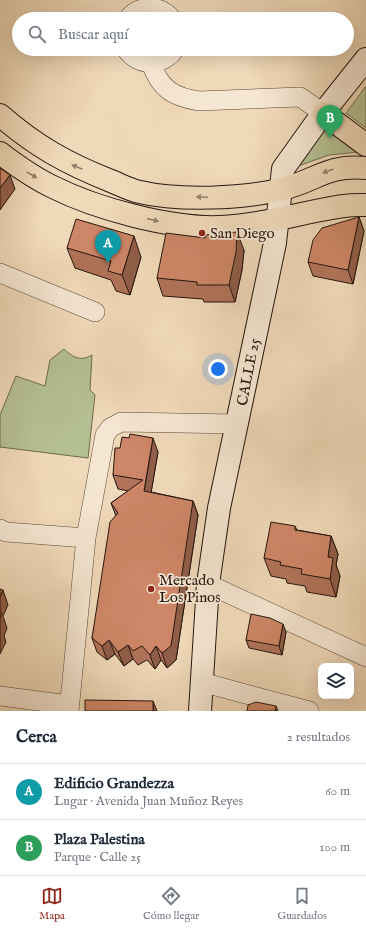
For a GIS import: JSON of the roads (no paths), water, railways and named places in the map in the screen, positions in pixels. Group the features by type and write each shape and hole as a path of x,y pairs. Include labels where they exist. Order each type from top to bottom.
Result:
{"main road":[{"path":"323,113 366,145"},
{"path":"0,115 23,136 64,161 140,192 180,197 211,198 282,189 332,169 352,166 366,168"},
{"path":"0,153 20,168 54,188 125,213 170,224 220,227 278,219 349,204 366,205"}],"street":[{"path":"137,12 147,8 156,8 164,12"},
{"path":"132,56 142,62 151,63 160,62 169,56"},
{"name":"CALLE 25","path":"200,711 208,584 220,508 278,219 283,169 323,113 366,59"},
{"path":"151,63 156,78 166,89 184,99 199,101 300,97 323,113"},
{"path":"0,273 95,312"},
{"path":"0,696 69,708 86,538 105,435 110,428 121,422 238,424"},
{"path":"0,529 6,532 86,538"},
{"path":"208,584 366,657"},
{"path":"201,682 309,711"}],"place":[{"name":"Plaza Palestina","path":"330,138"},
{"name":"San Diego","path":"202,233"},
{"name":"Edificio Grandezza","path":"108,263"},
{"name":"Mercado Los Pinos","path":"151,589"}]}
